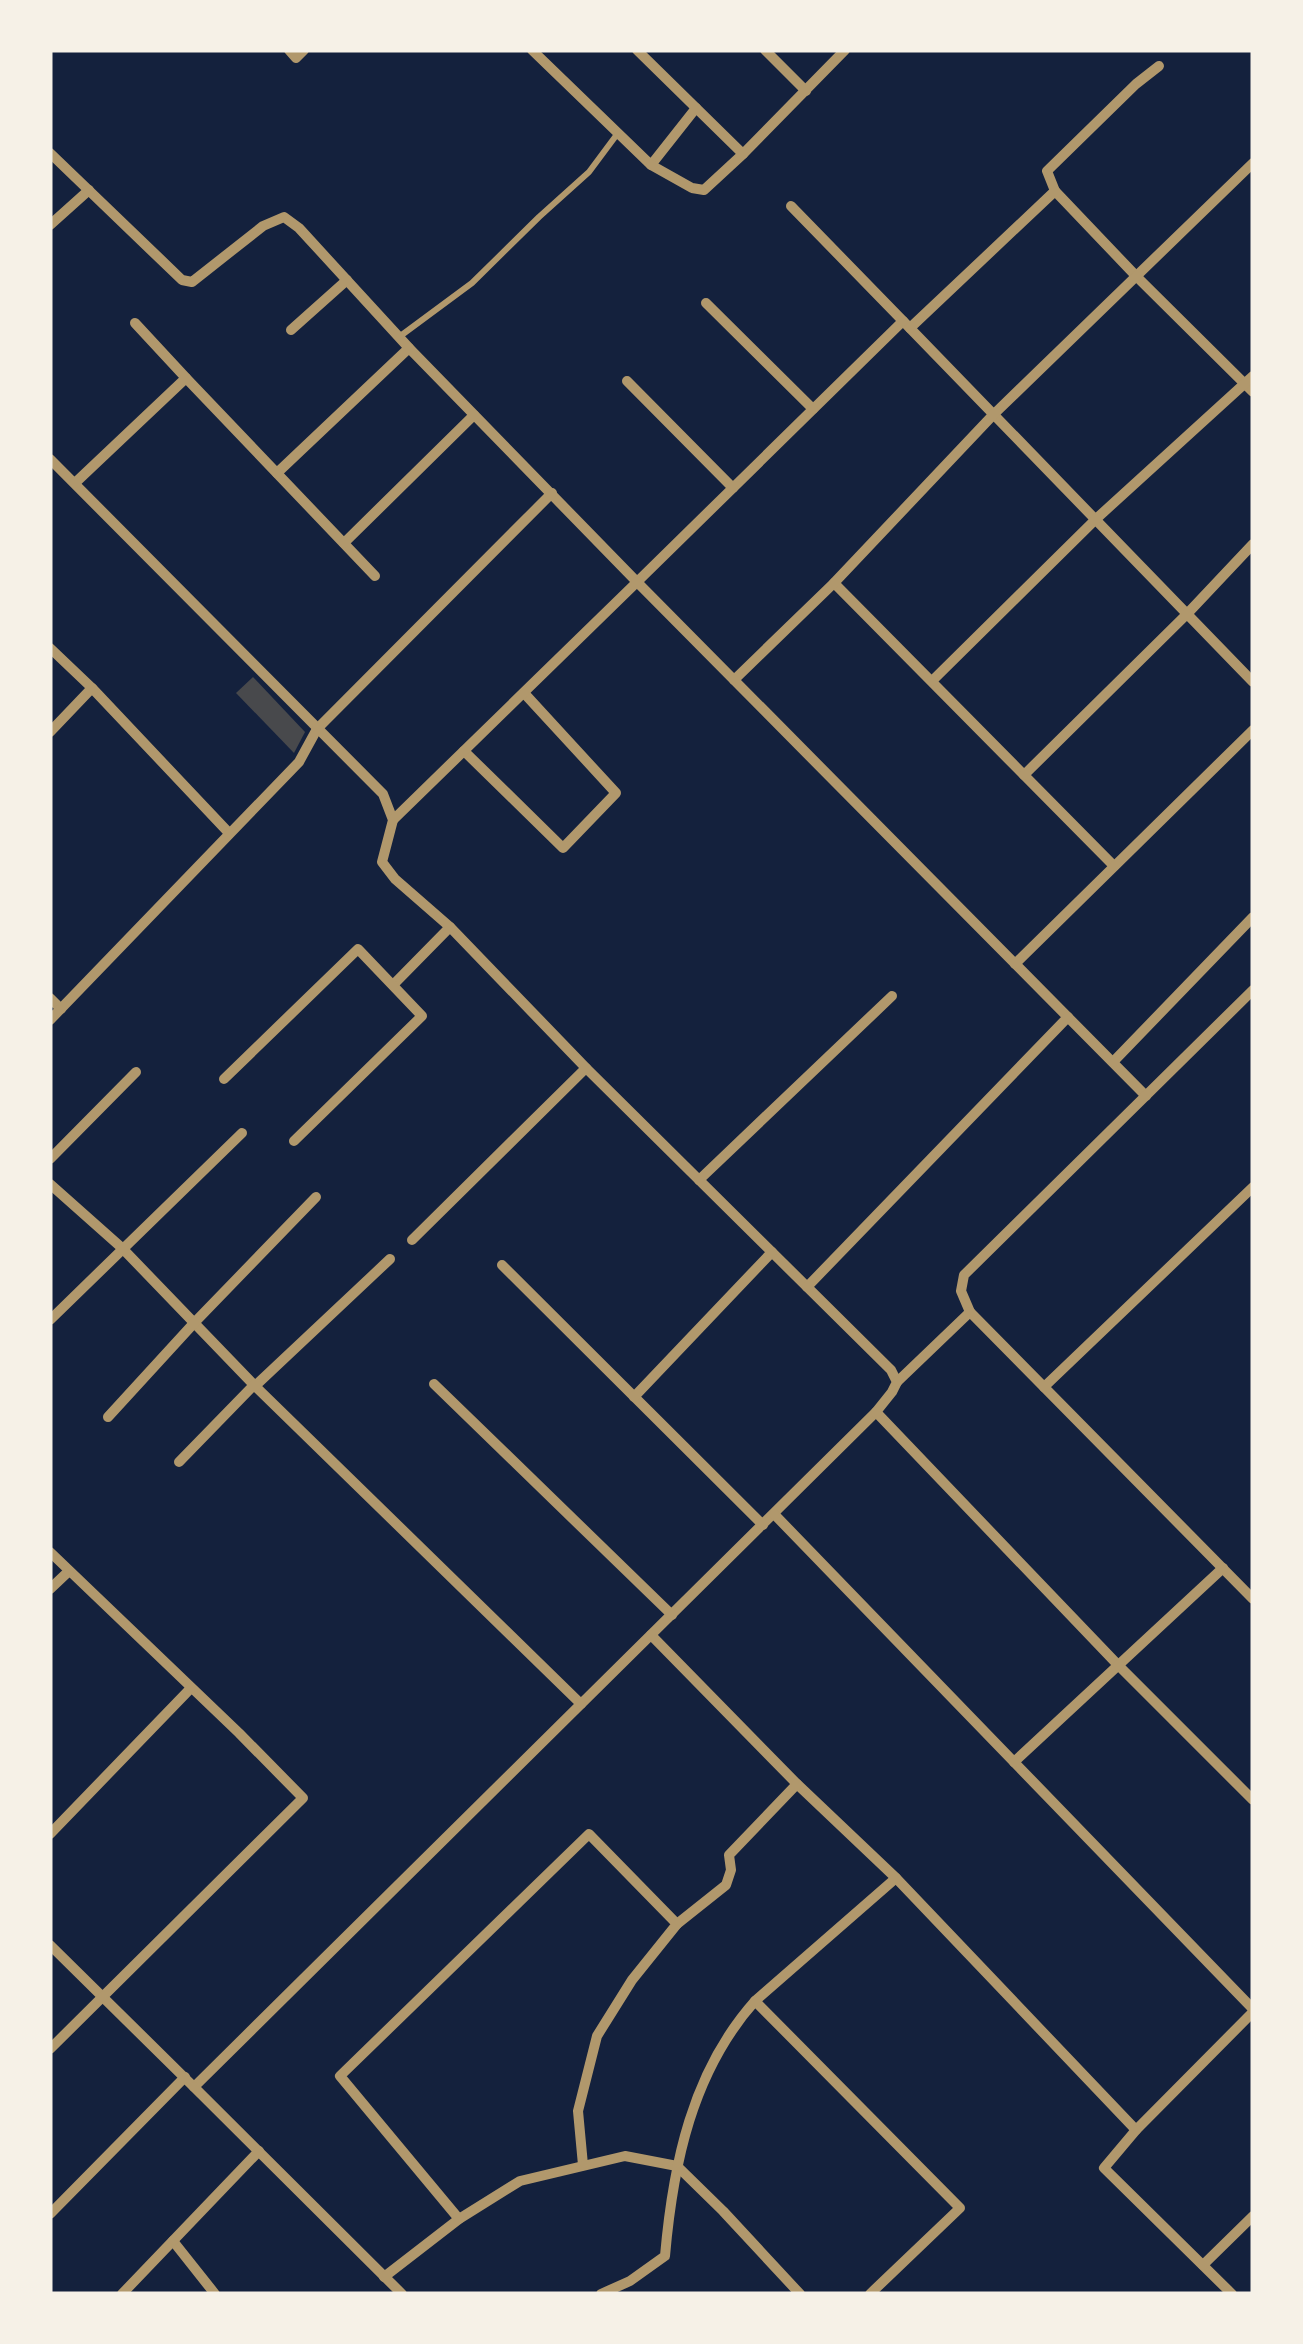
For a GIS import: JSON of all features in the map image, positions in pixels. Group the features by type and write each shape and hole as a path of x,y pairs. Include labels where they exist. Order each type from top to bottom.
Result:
{"street":[{"path":"288,50 296,58 304,50"},
{"path":"532,50 651,165 692,188 704,190 845,50"},
{"path":"638,50 743,154"},
{"path":"766,50 806,91"},
{"path":"932,682 1096,519 1250,384 1136,276 1054,190 1047,171 1159,66"},
{"path":"651,165 696,108"},
{"path":"50,153 182,280 192,282 263,226 284,217 299,228 637,582 1146,1096"},
{"path":"734,680 834,583 993,415 1253,163"},
{"path":"50,224 89,190"},
{"path":"897,1382 891,1370 382,862 393,820 813,409 1054,190"},
{"path":"791,206 1253,682"},
{"path":"292,330 347,280"},
{"path":"706,303 813,409"},
{"path":"135,323 375,576"},
{"path":"277,473 410,348"},
{"path":"74,483 186,378"},
{"path":"627,381 733,488"},
{"path":"344,544 474,414"},
{"path":"50,459 383,794 393,820"},
{"path":"50,1020 299,762 317,728 552,494"},
{"path":"1024,775 1253,544"},
{"path":"834,583 1114,866"},
{"path":"50,648 230,834"},
{"path":"50,732 92,688"},
{"path":"464,750 562,848 616,793 524,692"},
{"path":"1015,964 1253,730"},
{"path":"1112,1062 1253,917"},
{"path":"393,985 450,928"},
{"path":"224,1079 358,950 422,1016 294,1141"},
{"path":"1253,990 964,1275 961,1292 970,1312 1253,1599"},
{"path":"700,1180 892,996"},
{"path":"50,998 61,1009"},
{"path":"807,1287 1068,1017"},
{"path":"412,1240 586,1068"},
{"path":"50,1159 136,1072"},
{"path":"50,1320 242,1133"},
{"path":"50,1184 122,1248 254,1385 581,1704"},
{"path":"1044,1388 1253,1187"},
{"path":"108,1417 316,1198"},
{"path":"634,1397 772,1252"},
{"path":"179,1462 254,1385 390,1259"},
{"path":"502,1265 763,1525"},
{"path":"194,2086 763,1525 876,1412 897,1382 970,1312"},
{"path":"434,1384 672,1615"},
{"path":"876,1412 1253,1800"},
{"path":"774,1514 1253,2011 1104,2168 1232,2294"},
{"path":"50,1552 302,1798 50,2049"},
{"path":"1014,1762 1222,1568"},
{"path":"50,1589 69,1570"},
{"path":"651,1635 896,1878 1136,2130"},
{"path":"50,1834 191,1688"},
{"path":"584,2166 578,2111 597,2036 632,1980 677,1924 726,1885 732,1870 729,1854 797,1784"},
{"path":"459,2219 340,2076 590,1834 677,1924"},
{"path":"601,2294 630,2282 665,2256 677,2166 692,2112 708,2068 732,2027 755,2001 896,1878"},
{"path":"50,1945 402,2294"},
{"path":"755,2001 960,2208 870,2294"},
{"path":"50,2214 185,2078"},
{"path":"122,2294 259,2152"},
{"path":"384,2276 459,2219 520,2181 624,2156 677,2166 800,2294"},
{"path":"1203,2266 1253,2216"},
{"path":"173,2241 215,2294"}],"lane":[{"path":"399,337 472,283 590,172 618,133"}],"building":[{"path":"253,677 305,732 294,753 236,693"}]}
